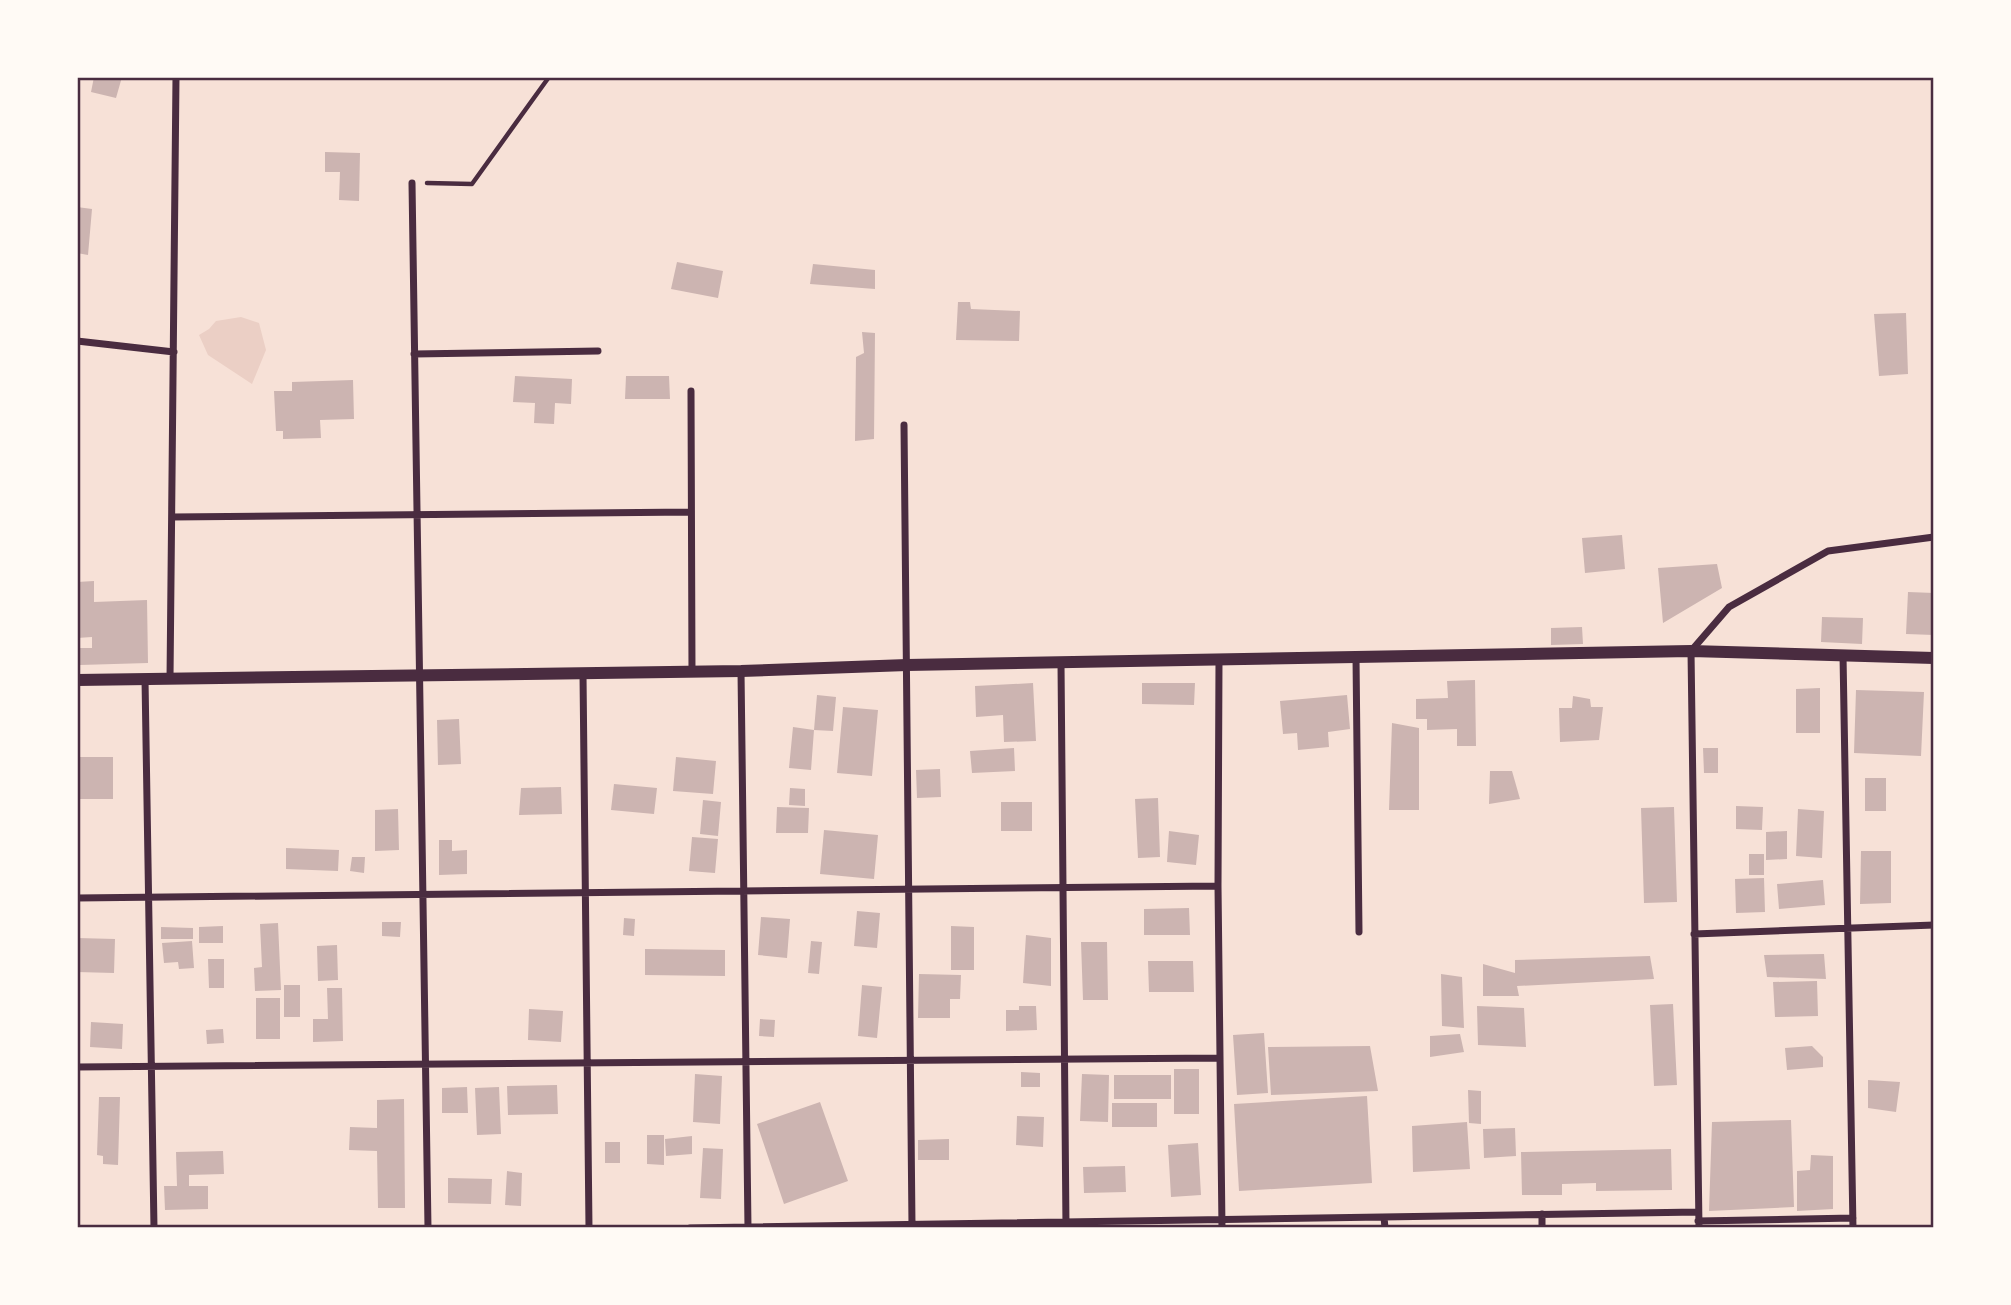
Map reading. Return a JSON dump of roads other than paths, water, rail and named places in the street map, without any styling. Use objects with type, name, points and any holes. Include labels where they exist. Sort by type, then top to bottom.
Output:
[{"type":"street","points":[[170,679],[176,77]]},
{"type":"street","points":[[412,183],[428,1228]]},
{"type":"street","points":[[77,341],[174,352]]},
{"type":"street","points":[[414,354],[598,351]]},
{"type":"street","points":[[691,391],[691,671]]},
{"type":"street","points":[[904,425],[912,1226]]},
{"type":"street","points":[[172,517],[691,512]]},
{"type":"street","points":[[1853,1218],[1698,1225],[1691,651],[1729,607],[1828,551],[1934,537]]},
{"type":"street","points":[[77,680],[583,674],[906,665],[1691,651],[1934,658]]},
{"type":"street","points":[[1843,655],[1853,1228]]},
{"type":"street","points":[[1356,657],[1359,932]]},
{"type":"street","points":[[1219,660],[1218,886],[1222,1228]]},
{"type":"street","points":[[1061,663],[1066,1225]]},
{"type":"street","points":[[741,671],[748,1227]]},
{"type":"street","points":[[583,674],[589,1228]]},
{"type":"street","points":[[145,679],[154,1228]]},
{"type":"street","points":[[77,898],[1218,886]]},
{"type":"street","points":[[1695,934],[1934,925]]},
{"type":"street","points":[[77,1067],[1220,1058]]},
{"type":"street","points":[[690,1228],[1066,1225],[1222,1219],[1698,1212]]},
{"type":"street","points":[[1542,1214],[1542,1228]]},
{"type":"street","points":[[1384,1217],[1384,1228]]}]
